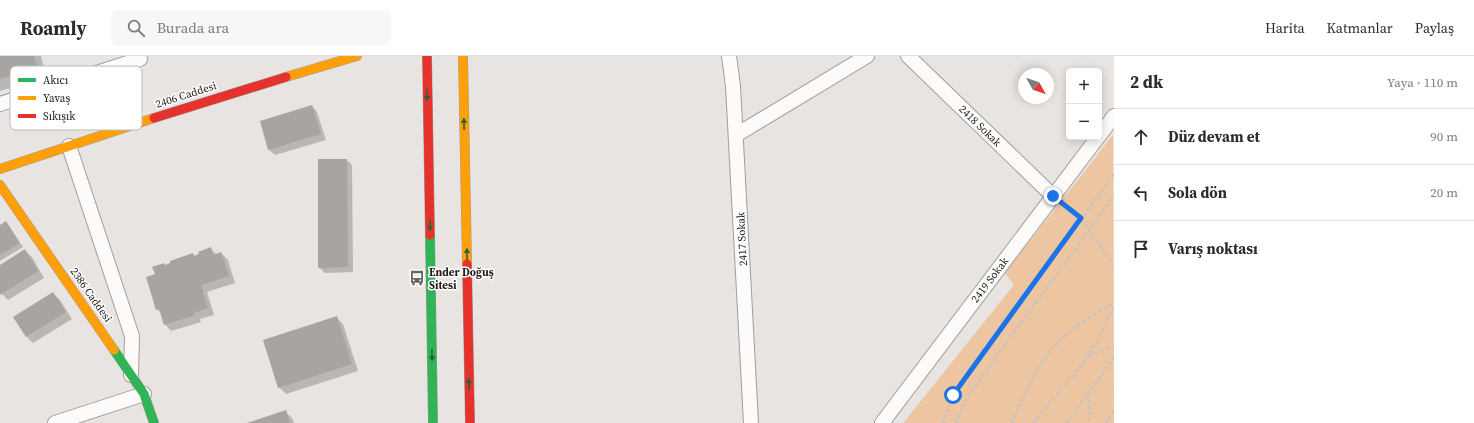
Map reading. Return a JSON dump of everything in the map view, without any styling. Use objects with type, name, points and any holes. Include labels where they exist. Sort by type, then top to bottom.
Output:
[{"type":"main road","name":"2406 Caddesi","points":[[142,122],[196,104],[357,56]]},
{"type":"main road","points":[[427,56],[433,423]]},
{"type":"main road","points":[[463,56],[470,423]]},
{"type":"main road","name":"2406 Caddesi","points":[[0,169],[117,130]]},
{"type":"main road","name":"2386 Caddesi","points":[[0,185],[144,394],[154,423]]},
{"type":"street","name":"2417 Sokak","points":[[729,56],[734,86],[751,423]]},
{"type":"street","points":[[736,135],[867,56]]},
{"type":"street","name":"2418 Sokak","points":[[908,56],[1053,196]]},
{"type":"street","points":[[118,66],[140,59]]},
{"type":"street","points":[[0,104],[10,101]]},
{"type":"street","name":"2419 Sokak","points":[[1102,132],[1114,116]]},
{"type":"street","name":"2419 Sokak","points":[[882,423],[1096,140]]},
{"type":"street","points":[[69,146],[132,336],[131,375]]},
{"type":"street","points":[[55,423],[144,394]]},
{"type":"path","points":[[943,423],[953,395],[1114,174]]},
{"type":"path","points":[[1053,196],[1081,218],[1114,265]]},
{"type":"path","points":[[956,423],[969,394],[1114,196]]},
{"type":"path","points":[[1012,423],[1030,383],[1051,350],[1073,329],[1114,302]]},
{"type":"path","points":[[1034,423],[1042,411],[1089,355],[1114,307]]},
{"type":"path","points":[[1089,355],[1114,346]]},
{"type":"path","points":[[1067,423],[1114,357]]},
{"type":"path","points":[[1088,393],[1090,409],[1089,423]]},
{"type":"path","points":[[1106,423],[1114,410]]},
{"type":"shaded area","points":[[1113,135],[1114,423],[903,423],[1014,285],[1005,273]]},
{"type":"building","points":[[0,56],[34,56],[37,66],[10,66],[10,76],[0,79]]},
{"type":"building","points":[[312,105],[321,134],[268,150],[260,121]]},
{"type":"building","points":[[318,159],[347,159],[348,267],[318,268]]},
{"type":"building","points":[[6,221],[20,243],[0,255],[0,225]]},
{"type":"building","points":[[211,247],[213,255],[221,252],[229,276],[201,285],[208,308],[194,313],[195,315],[164,325],[159,309],[156,310],[146,277],[155,274],[152,267],[164,263],[165,265],[170,263],[170,261],[193,253],[194,256],[199,254],[198,252]]},
{"type":"building","points":[[25,249],[38,271],[0,295],[0,265]]},
{"type":"building","points":[[53,292],[66,312],[26,337],[13,317]]},
{"type":"building","points":[[337,316],[352,364],[278,388],[263,340]]},
{"type":"building","points":[[286,410],[290,423],[247,423]]},
{"type":"traffic: fast","points":[[430,235],[433,423]]},
{"type":"traffic: fast","points":[[114,350],[144,394],[154,423]]},
{"type":"traffic: slow","points":[[286,77],[357,56]]},
{"type":"traffic: slow","points":[[463,56],[467,264]]},
{"type":"traffic: slow","points":[[142,122],[154,118]]},
{"type":"traffic: slow","points":[[0,169],[118,130]]},
{"type":"traffic: slow","points":[[0,185],[114,350]]},
{"type":"traffic: jam","points":[[427,56],[430,235]]},
{"type":"traffic: jam","points":[[154,118],[286,77]]},
{"type":"traffic: jam","points":[[467,264],[470,423]]},
{"type":"place","name":"Ender Doğuş Sitesi","points":[[417,278]]},
{"type":"route","points":[[953,395],[1081,218],[1053,196]]}]
